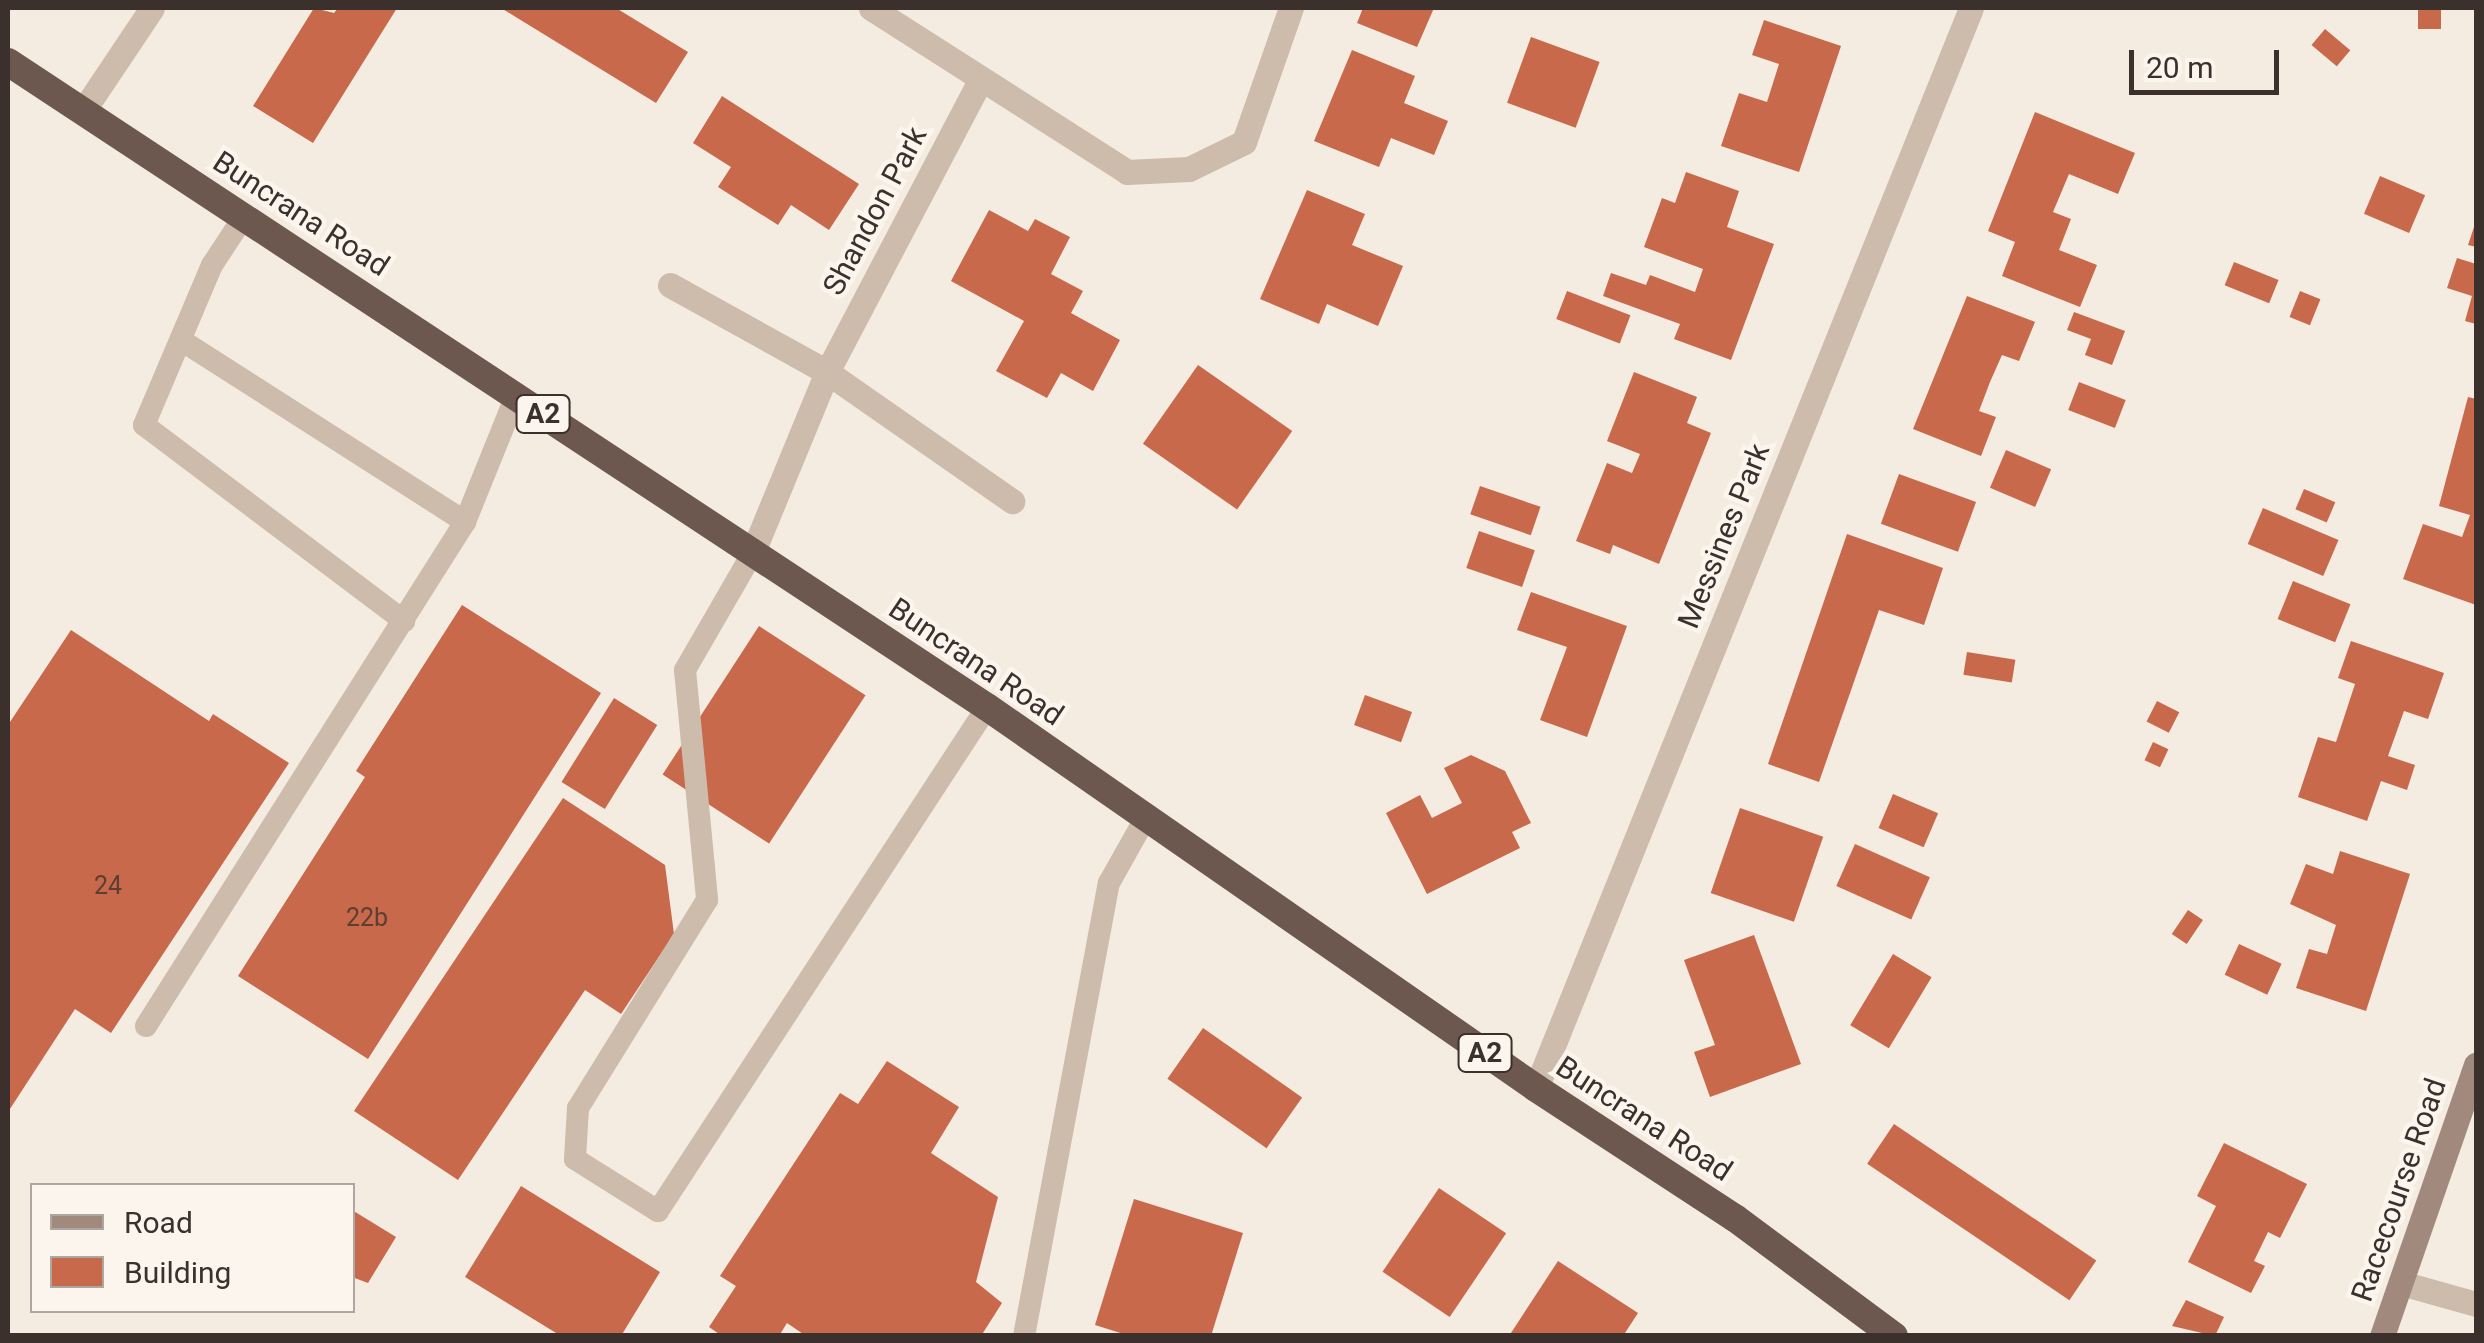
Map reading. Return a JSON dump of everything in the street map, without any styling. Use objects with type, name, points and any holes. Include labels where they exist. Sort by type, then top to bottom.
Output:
[{"type":"highway","name":"Buncrana Road","points":[[8,62],[987,706],[1536,1088],[1735,1218],[1894,1336]]},
{"type":"main road","name":"Racecourse Road","points":[[2382,1336],[2476,1065]]},
{"type":"street","points":[[83,111],[152,8]]},
{"type":"street","points":[[870,8],[1128,172],[1190,169],[1244,142],[1292,8]]},
{"type":"street","name":"Messines Park","points":[[1536,1088],[1971,8]]},
{"type":"street","name":"Shandon Park","points":[[752,554],[828,372],[980,80]]},
{"type":"street","points":[[670,286],[828,372],[1012,501]]},
{"type":"street","points":[[2402,1283],[2476,1304]]},
{"type":"lane","points":[[245,215],[212,264],[184,342],[144,425],[404,621]]},
{"type":"lane","points":[[184,342],[464,522]]},
{"type":"lane","points":[[146,1026],[464,522],[516,396]]},
{"type":"lane","points":[[752,554],[686,670],[706,900],[578,1108],[575,1159],[658,1211],[987,706]]},
{"type":"lane","points":[[1024,1336],[1109,883],[1146,817]]},
{"type":"building","points":[[314,8],[334,13],[338,8],[397,8],[313,143],[253,106]]},
{"type":"building","points":[[501,8],[616,8],[688,52],[656,103]]},
{"type":"building","points":[[1363,8],[1434,8],[1417,47],[1357,23]]},
{"type":"building","points":[[2418,8],[2441,8],[2441,29],[2418,29]]},
{"type":"building","points":[[1764,20],[1841,46],[1799,172],[1721,146],[1739,93],[1767,102],[1779,64],[1752,55]]},
{"type":"building","points":[[2325,29],[2350,50],[2337,66],[2312,45]]},
{"type":"building","points":[[1531,37],[1600,62],[1576,128],[1507,103]]},
{"type":"building","points":[[1352,50],[1415,76],[1404,103],[1448,121],[1434,155],[1391,138],[1379,167],[1314,141]]},
{"type":"building","points":[[722,96],[859,184],[829,230],[791,205],[778,225],[718,187],[731,167],[693,143]]},
{"type":"building","points":[[2035,112],[2135,153],[2118,194],[2069,174],[2053,212],[2071,219],[2059,250],[2097,265],[2080,307],[2002,276],[2015,242],[1988,231]]},
{"type":"building","points":[[1686,172],[1739,191],[1727,227],[1774,244],[1731,360],[1674,339],[1680,324],[1603,296],[1611,273],[1646,285],[1650,275],[1695,292],[1703,269],[1644,247],[1662,198],[1675,203]]},
{"type":"building","points":[[2380,176],[2425,195],[2409,233],[2364,214]]},
{"type":"building","points":[[1307,190],[1365,214],[1352,245],[1403,266],[1378,326],[1327,304],[1319,324],[1260,299]]},
{"type":"building","points":[[989,210],[1028,231],[1035,219],[1070,237],[1051,274],[1083,291],[1071,313],[1120,340],[1093,391],[1061,373],[1047,398],[996,371],[1024,321],[951,281]]},
{"type":"building","points":[[2476,221],[2476,247],[2468,245]]},
{"type":"building","points":[[2457,258],[2476,264],[2476,324],[2465,321],[2472,296],[2447,288]]},
{"type":"building","points":[[2234,262],[2279,280],[2269,303],[2225,285]]},
{"type":"building","points":[[1567,291],[1630,315],[1620,343],[1556,319]]},
{"type":"building","points":[[2300,291],[2320,299],[2310,325],[2290,317]]},
{"type":"building","points":[[1967,296],[2035,322],[2019,361],[2002,355],[1990,382],[1979,411],[1996,417],[1981,456],[1913,429]]},
{"type":"building","points":[[2074,312],[2125,331],[2112,365],[2085,355],[2091,339],[2067,330]]},
{"type":"building","points":[[1198,365],[1292,431],[1237,510],[1143,444]]},
{"type":"building","points":[[1634,372],[1697,397],[1687,423],[1711,433],[1659,564],[1613,545],[1610,554],[1576,541],[1607,463],[1632,473],[1640,454],[1607,441]]},
{"type":"building","points":[[2079,382],[2126,400],[2115,428],[2068,410]]},
{"type":"building","points":[[2468,397],[2476,399],[2476,605],[2403,579],[2423,524],[2462,537],[2470,515],[2439,506]]},
{"type":"building","points":[[2006,450],[2051,469],[2035,507],[1990,488]]},
{"type":"building","points":[[1899,474],[1976,502],[1958,552],[1881,524]]},
{"type":"building","points":[[1480,486],[1541,507],[1531,535],[1470,514]]},
{"type":"building","points":[[2304,489],[2335,502],[2327,523],[2295,509]]},
{"type":"building","points":[[2263,508],[2338,540],[2323,576],[2248,544]]},
{"type":"building","points":[[1479,531],[1535,550],[1522,587],[1466,568]]},
{"type":"building","points":[[1847,534],[1943,568],[1924,625],[1879,610],[1819,782],[1768,764]]},
{"type":"building","points":[[2293,581],[2350,604],[2335,642],[2278,619]]},
{"type":"building","points":[[1531,592],[1627,626],[1587,737],[1540,720],[1567,647],[1517,630]]},
{"type":"building","points":[[462,605],[601,693],[368,1059],[238,976],[365,777],[356,771]]},
{"type":"building","points":[[759,626],[866,695],[769,844],[663,774]]},
{"type":"building","points":[[71,630],[209,721],[213,714],[289,763],[111,1033],[75,1009],[8,1112],[8,725]]},
{"type":"building","points":[[2351,641],[2444,673],[2428,719],[2404,711],[2388,756],[2415,765],[2407,790],[2381,781],[2367,821],[2298,797],[2318,737],[2336,742],[2355,684],[2338,678]]},
{"type":"building","points":[[1967,652],[2015,660],[2012,682],[1963,675]]},
{"type":"building","points":[[1365,695],[1412,712],[1401,742],[1354,725]]},
{"type":"building","points":[[614,698],[657,725],[605,809],[562,782]]},
{"type":"building","points":[[2157,701],[2179,712],[2169,733],[2147,721]]},
{"type":"building","points":[[2153,742],[2168,749],[2160,767],[2145,760]]},
{"type":"building","points":[[1471,755],[1505,771],[1531,823],[1512,832],[1520,848],[1427,894],[1386,813],[1420,795],[1432,818],[1462,803],[1444,768]]},
{"type":"building","points":[[1893,794],[1938,813],[1924,847],[1879,828]]},
{"type":"building","points":[[563,798],[665,865],[674,934],[621,1014],[585,990],[458,1180],[354,1111]]},
{"type":"building","points":[[1740,808],[1823,837],[1794,922],[1711,893]]},
{"type":"building","points":[[1855,844],[1930,877],[1911,919],[1836,886]]},
{"type":"building","points":[[2340,851],[2410,874],[2366,1011],[2296,988],[2309,949],[2327,954],[2336,925],[2290,904],[2306,864],[2333,874]]},
{"type":"building","points":[[2188,910],[2203,920],[2187,944],[2172,934]]},
{"type":"building","points":[[1754,935],[1801,1064],[1710,1097],[1694,1052],[1715,1045],[1684,960]]},
{"type":"building","points":[[2239,944],[2282,964],[2267,995],[2225,975]]},
{"type":"building","points":[[1893,954],[1932,977],[1889,1048],[1850,1025]]},
{"type":"building","points":[[1203,1028],[1302,1097],[1267,1148],[1167,1079]]},
{"type":"building","points":[[887,1061],[959,1107],[931,1153],[998,1197],[976,1282],[1002,1303],[981,1336],[806,1336],[787,1323],[779,1336],[722,1336],[709,1327],[736,1286],[720,1276],[840,1093],[858,1104]]},
{"type":"building","points":[[1894,1124],[2096,1260],[2069,1300],[1867,1164]]},
{"type":"building","points":[[2224,1143],[2307,1184],[2280,1238],[2268,1232],[2254,1261],[2265,1266],[2251,1293],[2188,1262],[2216,1206],[2197,1196]]},
{"type":"building","points":[[521,1186],[660,1272],[621,1336],[561,1336],[465,1277]]},
{"type":"building","points":[[1439,1188],[1506,1233],[1450,1317],[1383,1272]]},
{"type":"building","points":[[1134,1199],[1243,1233],[1211,1336],[1130,1336],[1095,1325]]},
{"type":"building","points":[[355,1212],[396,1237],[368,1283],[355,1278]]},
{"type":"building","points":[[1558,1261],[1638,1313],[1623,1336],[1511,1333]]},
{"type":"building","points":[[2186,1300],[2224,1317],[2215,1336],[2172,1326]]}]
